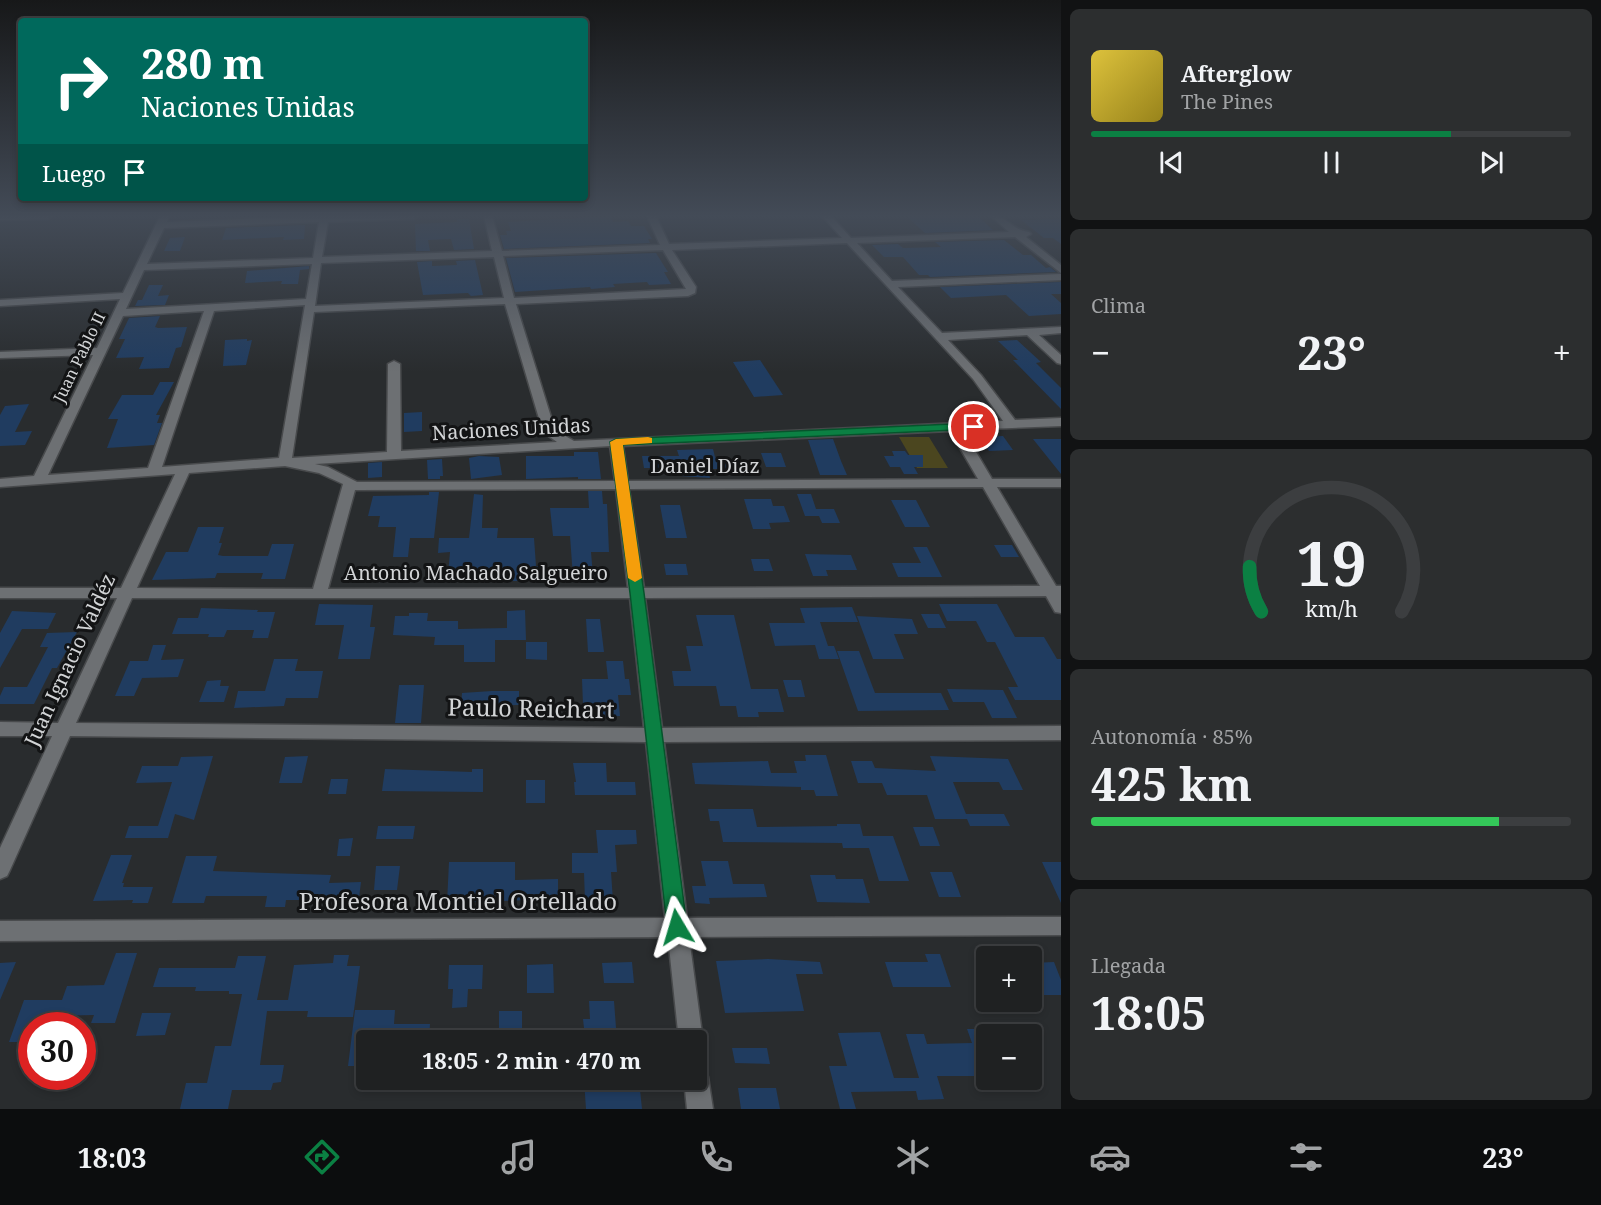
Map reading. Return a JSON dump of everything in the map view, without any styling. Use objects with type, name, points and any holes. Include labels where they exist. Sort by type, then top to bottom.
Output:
[{"type":"street","name":"Juan Pablo II","points":[[39,481],[141,268]]},
{"type":"street","points":[[317,268],[285,462],[323,470],[350,484]]},
{"type":"street","points":[[501,268],[549,432],[572,445]]},
{"type":"street","points":[[119,313],[210,308],[510,302],[684,294],[691,291],[691,287],[679,268]]},
{"type":"street","points":[[873,268],[977,377],[1012,425]]},
{"type":"street","points":[[888,284],[1061,277]]},
{"type":"street","points":[[0,303],[127,296]]},
{"type":"street","points":[[153,473],[210,308]]},
{"type":"street","points":[[938,337],[1061,330]]},
{"type":"street","points":[[1030,332],[1061,362]]},
{"type":"street","points":[[0,355],[100,351]]},
{"type":"street","points":[[394,364],[394,455]]},
{"type":"street","name":"Naciones Unidas","points":[[0,483],[285,462],[616,442],[1061,422]]},
{"type":"street","points":[[955,428],[1056,592],[1061,608]]},
{"type":"street","points":[[616,442],[637,593],[691,1030]]},
{"type":"street","points":[[317,460],[348,471],[352,475],[320,594]]},
{"type":"street","name":"Juan Ignacio Valdéz","points":[[0,870],[183,471]]},
{"type":"street","name":"Daniel Díaz","points":[[350,484],[622,486],[1061,483]]},
{"type":"street","name":"Antonio Machado Salgueiro","points":[[0,592],[320,594],[1056,592]]},
{"type":"street","name":"Paulo Reichart","points":[[0,729],[654,735],[1061,733]]},
{"type":"street","name":"Profesora Montiel Ortellado","points":[[0,931],[1061,926]]},
{"type":"street","points":[[698,1090],[700,1109]]},
{"type":"shaded area","points":[[899,437],[929,437],[948,468],[917,468]]},
{"type":"building","points":[[309,268],[300,270],[298,284],[281,284],[282,281],[245,283],[247,271]]},
{"type":"building","points":[[418,268],[477,268],[483,295],[471,296],[468,293],[423,295]]},
{"type":"building","points":[[509,268],[665,268],[668,272],[664,272],[671,284],[649,285],[647,282],[613,284],[615,287],[591,289],[590,287],[515,292]]},
{"type":"building","points":[[913,268],[1051,268],[1056,272],[930,277],[919,275]]},
{"type":"building","points":[[1061,282],[1061,294],[1051,294],[1061,303],[1061,314],[1029,316],[1006,295],[951,298],[940,287]]},
{"type":"building","points":[[149,285],[163,285],[158,296],[169,295],[165,305],[135,306],[138,300],[142,300]]},
{"type":"building","points":[[160,316],[155,327],[187,327],[181,347],[176,348],[169,368],[139,369],[144,357],[116,358],[125,339],[119,339],[129,318]]},
{"type":"building","points":[[247,339],[247,341],[252,340],[246,365],[223,366],[225,340]]},
{"type":"building","points":[[1017,340],[1041,362],[1036,363],[1061,388],[1061,409],[1013,360],[1018,360],[998,341]]},
{"type":"building","points":[[760,360],[783,395],[754,397],[733,362]]},
{"type":"building","points":[[160,382],[174,382],[156,415],[160,415],[157,423],[162,423],[154,445],[107,448],[118,419],[108,419],[122,395],[153,395]]},
{"type":"building","points":[[29,404],[15,432],[32,431],[25,445],[0,446],[0,415],[5,406]]},
{"type":"building","points":[[422,412],[422,431],[404,432],[404,413]]},
{"type":"building","points":[[1003,436],[1013,450],[989,451],[979,437]]},
{"type":"building","points":[[833,439],[847,475],[820,475],[808,440]]},
{"type":"building","points":[[1033,439],[1061,439],[1061,474]]},
{"type":"building","points":[[713,449],[715,457],[727,457],[731,469],[708,469],[710,478],[681,476],[680,472],[664,472],[663,468],[644,468],[642,456],[679,456],[677,450]]},
{"type":"building","points":[[892,451],[905,451],[908,455],[923,455],[923,467],[914,467],[918,474],[904,474],[900,467],[890,467],[884,456],[894,456]]},
{"type":"building","points":[[574,452],[598,452],[601,479],[578,479],[578,477],[526,479],[526,456],[574,456]]},
{"type":"building","points":[[761,453],[781,453],[786,467],[766,467]]},
{"type":"building","points":[[499,457],[502,475],[471,479],[469,458]]},
{"type":"building","points":[[442,459],[443,476],[440,476],[440,479],[428,479],[427,460]]},
{"type":"building","points":[[382,462],[382,477],[368,478],[368,463]]},
{"type":"building","points":[[588,491],[602,491],[603,504],[607,504],[609,552],[591,552],[593,576],[573,577],[570,536],[553,536],[550,508],[589,508]]},
{"type":"building","points":[[429,492],[439,492],[434,538],[410,538],[408,557],[393,557],[396,527],[378,527],[380,516],[368,516],[373,496],[429,495]]},
{"type":"building","points":[[474,494],[483,495],[482,528],[498,528],[497,538],[534,538],[536,566],[542,566],[542,581],[495,581],[495,578],[466,578],[466,575],[448,575],[450,552],[438,553],[439,538],[469,538]]},
{"type":"building","points":[[797,494],[811,494],[816,509],[834,509],[840,523],[822,523],[819,516],[805,516]]},
{"type":"building","points":[[744,499],[771,499],[773,506],[784,506],[790,522],[769,523],[771,529],[753,529]]},
{"type":"building","points":[[891,500],[916,500],[930,527],[905,527]]},
{"type":"building","points":[[660,505],[680,505],[687,538],[666,538]]},
{"type":"building","points":[[198,527],[224,527],[218,555],[223,556],[268,556],[272,544],[294,544],[285,579],[261,579],[263,573],[217,573],[215,578],[152,580],[166,552],[188,552]]},
{"type":"building","points":[[994,545],[1012,545],[1019,557],[1001,557]]},
{"type":"building","points":[[913,547],[927,547],[942,577],[898,577],[892,563],[921,563]]},
{"type":"building","points":[[805,554],[851,555],[857,570],[826,570],[828,576],[813,576]]},
{"type":"building","points":[[751,559],[769,559],[773,571],[754,571]]},
{"type":"building","points":[[664,564],[686,564],[688,575],[666,575]]},
{"type":"building","points":[[319,604],[373,605],[370,627],[375,627],[370,659],[338,659],[344,625],[315,625]]},
{"type":"building","points":[[939,604],[997,604],[1015,637],[1044,637],[1057,659],[1061,659],[1061,700],[1015,700],[1008,687],[1018,687],[995,642],[987,642],[976,621],[947,621]]},
{"type":"building","points":[[852,607],[858,622],[820,622],[828,646],[834,646],[839,659],[819,659],[815,645],[775,646],[769,623],[805,623],[800,608]]},
{"type":"building","points":[[201,608],[275,612],[268,638],[252,638],[254,630],[227,630],[224,637],[208,637],[209,634],[172,634],[178,618],[198,618]]},
{"type":"building","points":[[525,610],[526,640],[495,640],[495,662],[464,662],[464,645],[434,645],[435,637],[393,635],[395,616],[409,616],[409,613],[428,613],[427,621],[458,621],[458,629],[507,628],[507,611]]},
{"type":"building","points":[[12,611],[56,613],[48,629],[22,629],[0,668],[0,633]]},
{"type":"building","points":[[921,614],[939,614],[946,628],[928,628]]},
{"type":"building","points":[[696,615],[734,615],[751,689],[778,689],[784,712],[758,712],[759,717],[738,717],[736,706],[720,706],[716,686],[674,686],[672,671],[691,671],[686,646],[703,646]]},
{"type":"building","points":[[857,616],[912,619],[918,634],[894,634],[904,659],[873,659]]},
{"type":"building","points":[[586,619],[600,619],[604,652],[588,652]]},
{"type":"building","points":[[77,632],[57,668],[52,668],[34,704],[0,704],[0,696],[4,687],[27,687],[48,647],[40,647],[47,633]]},
{"type":"building","points":[[526,642],[547,642],[547,660],[526,659]]},
{"type":"building","points":[[153,645],[166,645],[161,660],[184,659],[178,677],[142,678],[134,696],[115,696],[130,661],[148,661]]},
{"type":"building","points":[[837,651],[859,651],[875,693],[941,693],[949,710],[858,711]]},
{"type":"building","points":[[274,659],[298,659],[295,671],[323,671],[318,698],[286,698],[284,706],[234,708],[238,691],[265,691]]},
{"type":"building","points":[[606,661],[623,661],[625,679],[629,679],[631,695],[618,695],[620,716],[601,717],[600,705],[583,705],[582,679],[608,679]]},
{"type":"building","points":[[221,680],[220,686],[229,686],[224,702],[199,702],[207,681]]},
{"type":"building","points":[[783,680],[801,680],[805,697],[788,697]]},
{"type":"building","points":[[399,685],[424,685],[421,723],[395,723]]},
{"type":"building","points":[[947,689],[1003,690],[1017,718],[992,718],[984,702],[953,702]]},
{"type":"building","points":[[519,691],[519,705],[461,706],[462,693]]},
{"type":"building","points":[[805,755],[826,755],[838,796],[816,796],[814,790],[801,790],[801,787],[695,784],[692,763],[768,761],[771,773],[797,773],[794,761],[806,761]]},
{"type":"building","points":[[213,756],[194,820],[175,814],[168,838],[125,838],[129,826],[158,826],[172,782],[136,783],[142,766],[178,766],[181,757]]},
{"type":"building","points":[[308,756],[302,783],[279,783],[285,757]]},
{"type":"building","points":[[930,756],[1008,759],[1023,790],[1003,790],[999,782],[953,782],[966,814],[1004,814],[1010,826],[970,826],[967,819],[935,819],[927,795],[887,795],[882,783],[858,783],[851,761],[872,761],[875,768],[936,771]]},
{"type":"building","points":[[573,763],[606,763],[607,782],[635,782],[636,795],[575,795],[574,782],[576,782]]},
{"type":"building","points":[[385,769],[472,772],[472,769],[483,769],[483,792],[382,791]]},
{"type":"building","points":[[331,779],[348,779],[346,794],[328,794]]},
{"type":"building","points":[[526,780],[545,780],[545,803],[526,803]]},
{"type":"building","points":[[708,809],[753,809],[757,827],[860,824],[863,836],[893,836],[909,881],[879,881],[869,848],[843,848],[842,843],[723,842],[719,821],[710,821]]},
{"type":"building","points":[[378,826],[415,826],[413,839],[376,839]]},
{"type":"building","points":[[913,827],[933,827],[940,846],[920,846]]},
{"type":"building","points":[[596,830],[636,830],[637,844],[615,845],[617,872],[611,872],[613,901],[585,901],[584,873],[572,873],[572,853],[598,853]]},
{"type":"building","points":[[353,838],[350,856],[337,856],[339,839]]},
{"type":"building","points":[[111,855],[132,855],[122,883],[124,883],[123,887],[153,887],[148,903],[132,903],[133,900],[93,901]]},
{"type":"building","points":[[186,856],[217,856],[213,871],[331,875],[329,883],[361,882],[358,906],[332,906],[332,900],[286,900],[285,907],[265,907],[267,896],[206,896],[204,903],[172,903]]},
{"type":"building","points":[[701,861],[728,861],[733,884],[764,884],[767,897],[709,898],[710,904],[695,903],[692,886],[706,886]]},
{"type":"building","points":[[449,862],[515,862],[515,880],[558,879],[558,899],[447,903]]},
{"type":"building","points":[[1042,862],[1061,862],[1061,903]]},
{"type":"building","points":[[376,866],[400,866],[397,890],[374,890]]},
{"type":"building","points":[[930,872],[952,872],[961,897],[939,897]]},
{"type":"building","points":[[810,875],[835,875],[836,879],[863,879],[870,903],[817,902]]},
{"type":"building","points":[[116,953],[137,953],[115,1023],[96,1023],[96,1012],[20,1012],[24,1000],[62,1000],[67,986],[104,985]]},
{"type":"building","points":[[925,954],[940,954],[951,987],[893,987],[885,962],[928,962]]},
{"type":"building","points":[[334,955],[349,955],[347,966],[360,966],[353,1017],[307,1017],[308,1011],[267,1011],[260,1065],[284,1065],[281,1082],[273,1083],[271,1090],[232,1090],[228,1109],[180,1109],[186,1083],[207,1083],[215,1046],[231,1046],[242,994],[229,994],[229,991],[195,991],[196,987],[153,987],[159,968],[235,968],[238,956],[266,956],[257,1000],[288,1000],[294,965],[333,963]]},
{"type":"building","points":[[768,959],[820,962],[823,974],[796,974],[804,1011],[725,1013],[716,961]]},
{"type":"building","points":[[16,962],[0,1000],[0,963]]},
{"type":"building","points":[[632,962],[634,983],[604,983],[602,963]]},
{"type":"building","points":[[1054,962],[1061,980],[1061,995],[1042,995],[1042,963]]},
{"type":"building","points":[[553,964],[554,993],[527,993],[527,965]]},
{"type":"building","points":[[449,965],[483,965],[482,989],[468,989],[467,1007],[452,1008],[453,989],[448,989]]},
{"type":"building","points":[[589,1001],[614,1001],[616,1030],[567,1030],[567,1028],[584,1028],[583,1019],[590,1019]]},
{"type":"building","points":[[355,1010],[395,1010],[394,1024],[430,1024],[430,1030],[356,1030],[356,1066],[348,1066]]},
{"type":"building","points":[[499,1011],[522,1011],[522,1030],[499,1030]]},
{"type":"building","points":[[142,1013],[171,1013],[165,1035],[136,1036]]},
{"type":"building","points":[[18,1017],[18,1042],[9,1042]]},
{"type":"building","points":[[526,1028],[542,1028],[542,1030],[526,1030]]},
{"type":"building","points":[[967,1029],[976,1029],[976,1076],[937,1076],[944,1099],[918,1100],[916,1091],[851,1092],[856,1109],[840,1109],[829,1066],[847,1066],[838,1033],[880,1032],[894,1078],[919,1078],[906,1034],[924,1034],[927,1044],[972,1043]]},
{"type":"building","points":[[732,1048],[767,1048],[770,1064],[735,1063]]},
{"type":"building","points":[[738,1088],[776,1088],[780,1109],[741,1109]]},
{"type":"building","points":[[585,1090],[640,1090],[642,1109],[586,1109]]},
{"type":"slow traffic","points":[[635,578],[616,442],[648,441]]},
{"type":"route","points":[[677,927],[637,593],[616,442],[974,427]]}]
